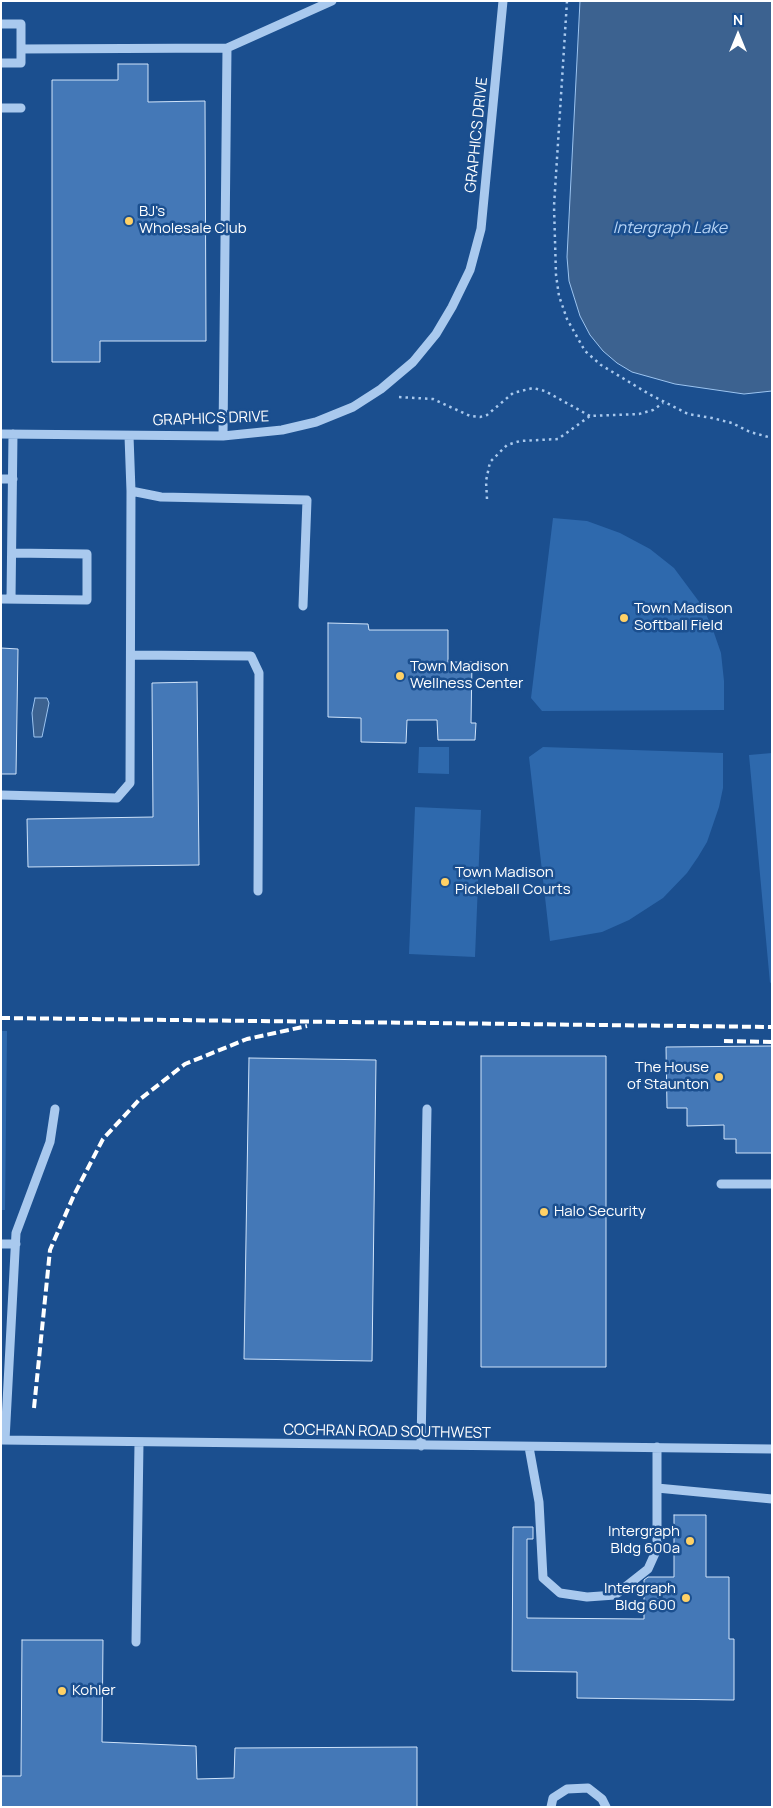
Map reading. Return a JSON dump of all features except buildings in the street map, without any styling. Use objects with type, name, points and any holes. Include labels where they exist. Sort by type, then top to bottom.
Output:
[{"type":"street","points":[[21,49],[227,48],[332,1]]},
{"type":"street","name":"GRAPHICS DRIVE","points":[[1,434],[223,436],[282,430],[316,422],[353,407],[381,389],[413,362],[436,334],[470,270],[481,229],[503,1]]},
{"type":"street","points":[[1,24],[21,24],[21,63],[1,63]]},
{"type":"street","points":[[223,436],[227,48]]},
{"type":"street","points":[[1,108],[21,108]]},
{"type":"street","points":[[11,599],[13,434]]},
{"type":"street","points":[[1,795],[117,798],[130,783],[131,491],[129,436]]},
{"type":"street","points":[[1,479],[13,479]]},
{"type":"street","points":[[131,491],[161,497],[307,500],[303,606]]},
{"type":"street","points":[[1,599],[87,600],[87,554],[12,553]]},
{"type":"street","points":[[131,655],[251,656],[259,673],[258,891]]},
{"type":"street","points":[[3,1440],[4,1393],[16,1232],[30,1190],[50,1142],[55,1108]]},
{"type":"street","points":[[421,1446],[427,1108]]},
{"type":"street","points":[[721,1184],[772,1184]]},
{"type":"street","points":[[1,1244],[16,1244]]},
{"type":"street","name":"COCHRAN ROAD SOUTHWEST","points":[[3,1440],[772,1449]]},
{"type":"street","points":[[136,1642],[139,1443]]},
{"type":"street","points":[[529,1447],[539,1502],[543,1578],[560,1593],[587,1597],[615,1595],[648,1569],[657,1549],[657,1447]]},
{"type":"street","points":[[657,1488],[772,1499]]},
{"type":"street","points":[[551,1807],[554,1798],[567,1789],[588,1788],[602,1799],[606,1807]]},
{"type":"path","points":[[567,1],[554,206],[554,250],[559,296],[570,326],[585,351],[601,365],[664,402],[688,414],[732,423],[750,432],[772,438]]},
{"type":"path","points":[[399,397],[433,399],[470,416],[480,417],[487,415],[513,393],[533,388],[545,391],[590,416],[639,414],[653,410],[664,402]]},
{"type":"path","points":[[487,499],[486,481],[490,462],[497,453],[507,445],[520,441],[558,439],[590,416]]},
{"type":"shaded area","name":"Town Madison Softball Field","points":[[553,518],[587,521],[620,533],[650,549],[674,568],[703,607],[713,630],[721,653],[724,681],[724,710],[542,711],[531,698]]},
{"type":"shaded area","points":[[419,747],[449,747],[449,774],[418,773]]},
{"type":"shaded area","points":[[543,747],[723,753],[723,788],[719,807],[707,842],[698,857],[687,873],[663,898],[629,920],[602,932],[550,941],[529,757]]},
{"type":"shaded area","points":[[772,753],[772,982],[770,983],[749,755]]},
{"type":"shaded area","name":"Town Madison Pickleball Courts","points":[[415,807],[481,810],[475,957],[409,954]]},
{"type":"shaded area","points":[[1,1031],[7,1031],[5,1210],[1,1210]]},
{"type":"water","name":"Intergraph Lake","points":[[580,1],[772,1],[772,391],[744,394],[675,384],[632,372],[617,363],[603,351],[590,335],[580,316],[569,281],[567,257]]},
{"type":"water","points":[[35,698],[47,698],[49,703],[42,737],[34,737],[32,713]]},
{"type":"railway","points":[[1,1018],[772,1027]]},
{"type":"railway","points":[[34,1408],[50,1250],[74,1195],[103,1139],[139,1100],[185,1064],[247,1039],[307,1026]]},
{"type":"railway","points":[[724,1041],[772,1042]]},
{"type":"place","name":"BJ's Wholesale Club","points":[[129,221]]},
{"type":"place","name":"Town Madison Softball Field","points":[[624,618]]},
{"type":"place","name":"Town Madison Wellness Center","points":[[400,676]]},
{"type":"place","name":"Town Madison Pickleball Courts","points":[[445,882]]},
{"type":"place","name":"The House of Staunton","points":[[719,1077]]},
{"type":"place","name":"Halo Security","points":[[544,1212]]},
{"type":"place","name":"Intergraph Bldg 600a","points":[[690,1541]]},
{"type":"place","name":"Intergraph Bldg 600","points":[[686,1598]]},
{"type":"place","name":"Kohler","points":[[62,1691]]}]
